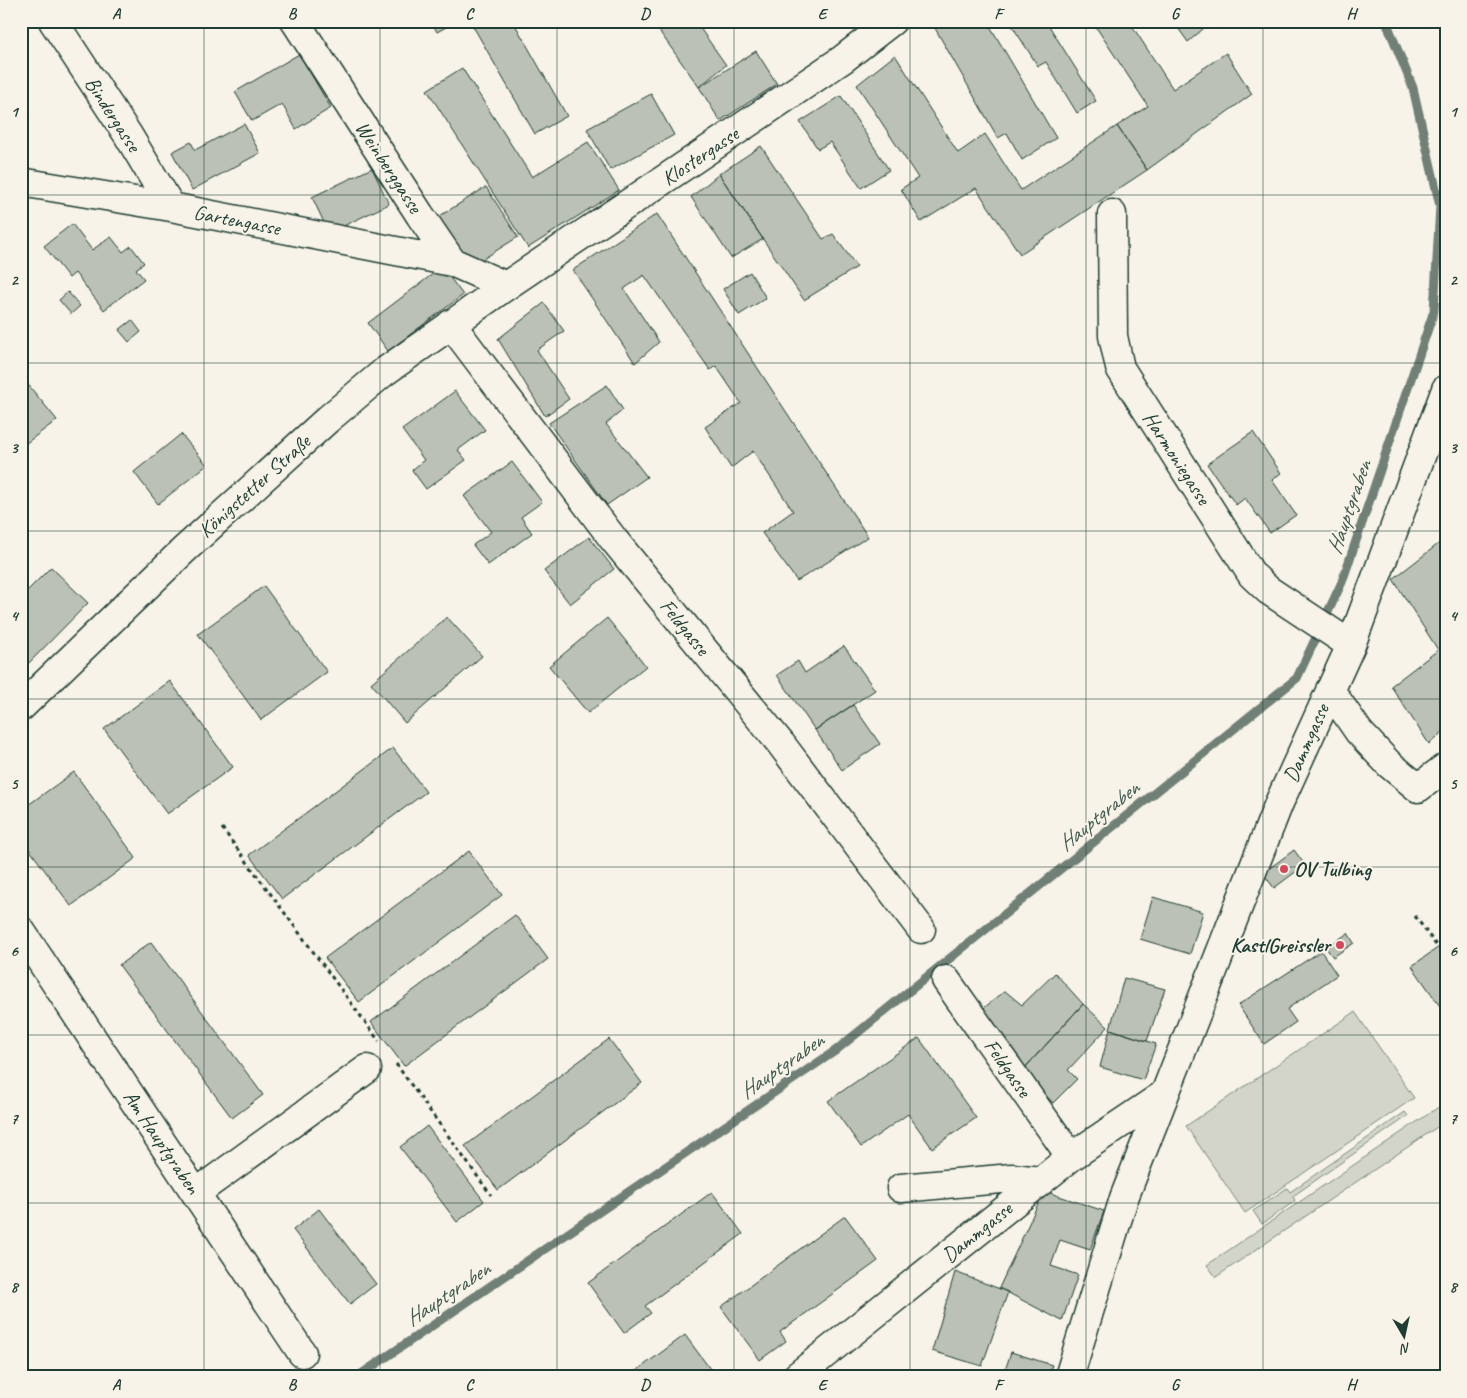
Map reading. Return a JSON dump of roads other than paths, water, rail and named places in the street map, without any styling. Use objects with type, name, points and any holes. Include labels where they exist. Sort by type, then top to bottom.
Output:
[{"type":"street","name":"Bindergasse","points":[[53,21],[128,135],[171,207]]},
{"type":"street","name":"Weinberggasse","points":[[295,21],[420,216],[452,262]]},
{"type":"street","name":"Klostergasse","points":[[506,286],[835,65],[892,21]]},
{"type":"street","name":"Gartengasse","points":[[21,182],[171,207],[452,262]]},
{"type":"street","name":"Harmoniegasse","points":[[1112,214],[1113,336],[1120,368],[1252,575],[1268,590],[1341,639]]},
{"type":"street","points":[[452,262],[506,286]]},
{"type":"street","name":"Königstetter Straße","points":[[21,708],[184,550],[327,420],[384,372],[506,286]]},
{"type":"street","name":"Feldgasse","points":[[451,324],[614,540],[780,744],[921,929]]},
{"type":"street","name":"Dammgasse","points":[[1070,1377],[1124,1198],[1163,1095],[1279,803],[1330,690],[1341,639],[1446,389]]},
{"type":"street","points":[[1330,690],[1359,732],[1389,764],[1418,788],[1446,767]]},
{"type":"street","name":"Am Hauptgraben","points":[[21,931],[302,1353]]},
{"type":"street","name":"Feldgasse","points":[[946,980],[1070,1157]]},
{"type":"street","points":[[196,1193],[367,1069]]},
{"type":"street","name":"Dammgasse","points":[[796,1377],[1070,1157],[1163,1095]]},
{"type":"street","points":[[900,1188],[1012,1178],[1040,1181]]},
{"type":"waterway","name":"Hauptgraben","points":[[357,1377],[835,1051],[1297,678],[1342,582],[1434,311],[1440,206],[1413,88],[1386,21]]},
{"type":"place","name":"OV Tulbing","points":[[1284,869]]},
{"type":"place","name":"KastlGreissler","points":[[1340,945]]}]
